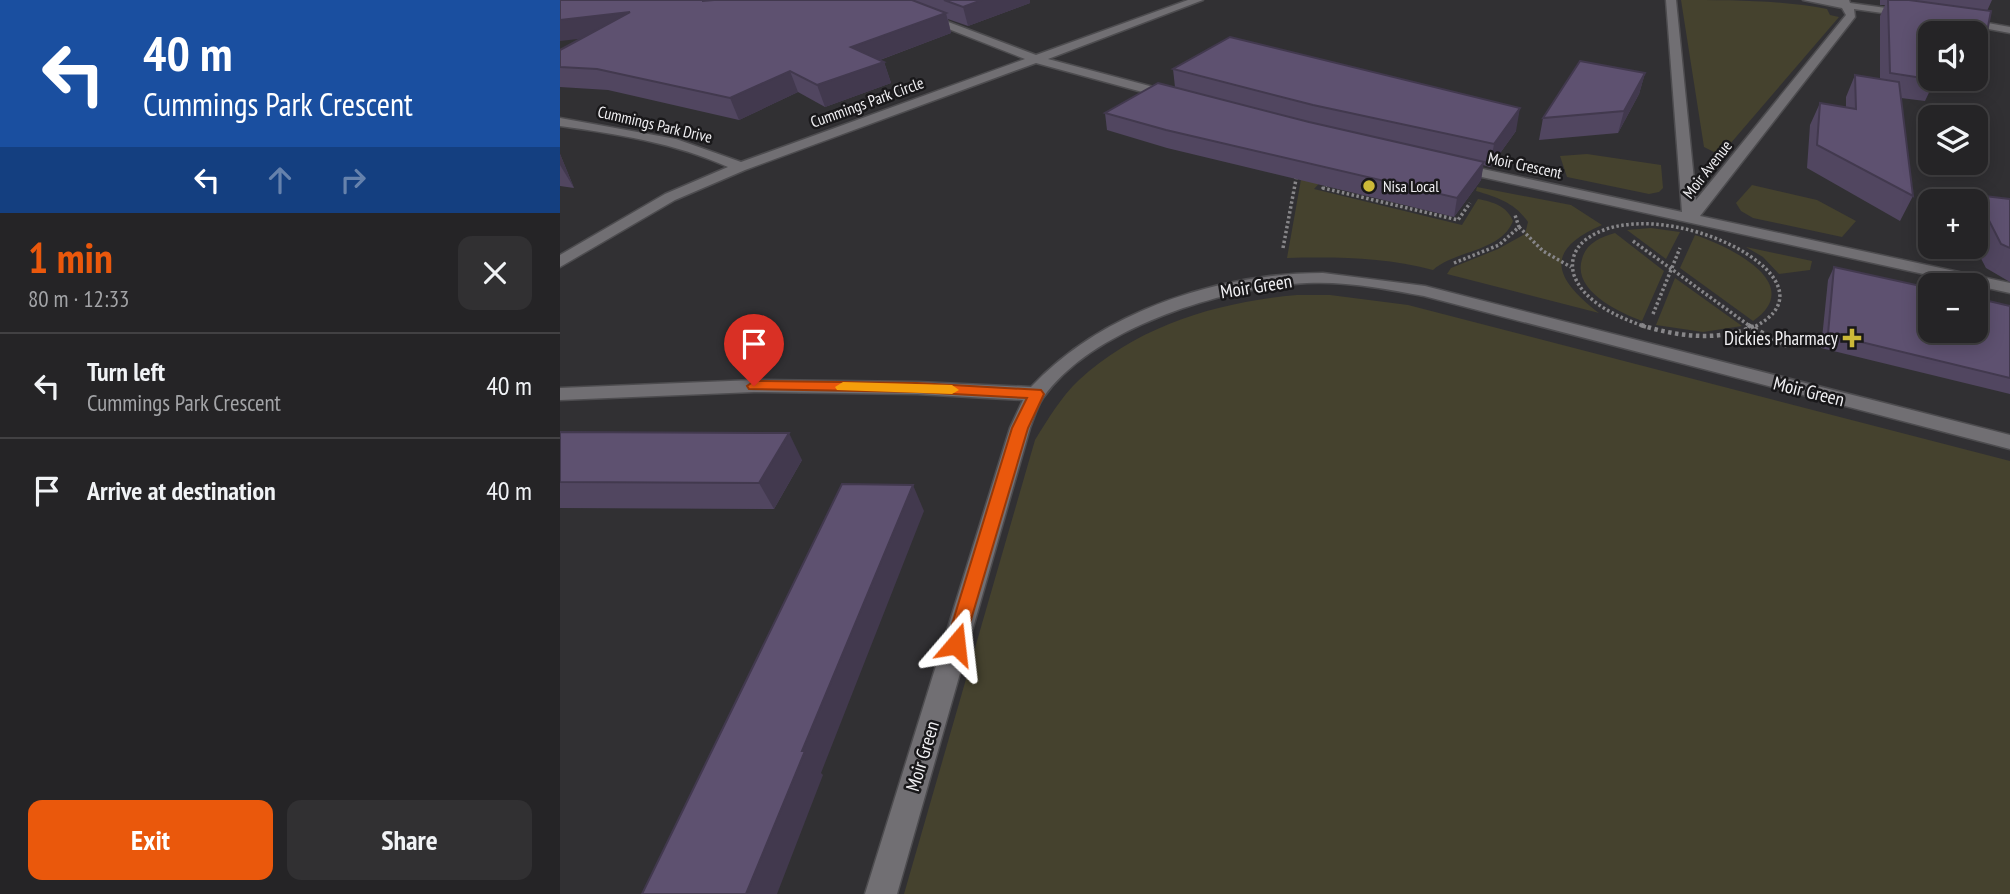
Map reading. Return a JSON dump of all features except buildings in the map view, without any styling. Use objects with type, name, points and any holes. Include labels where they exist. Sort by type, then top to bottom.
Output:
[{"type":"street","points":[[880,0],[1035,60],[1193,102]]},
{"type":"street","name":"Cummings Park Circle","points":[[560,262],[591,241],[670,197],[740,167],[1198,0]]},
{"type":"street","name":"Moir Avenue","points":[[1671,0],[1689,224]]},
{"type":"street","points":[[1808,0],[1847,3],[1929,16]]},
{"type":"street","name":"Moir Avenue","points":[[1689,224],[1851,15],[1847,3]]},
{"type":"street","points":[[1951,20],[2010,30]]},
{"type":"street","name":"Cummings Park Drive","points":[[560,122],[659,141],[723,159],[740,167]]},
{"type":"street","name":"Moir Crescent","points":[[1440,164],[1689,224],[2010,288]]},
{"type":"street","name":"Moir Green","points":[[881,894],[1020,428],[1036,394],[1084,351],[1142,319],[1200,295],[1271,281],[1309,278],[1352,280],[1425,291],[2010,442]]},
{"type":"street","points":[[560,394],[754,386],[917,388],[1036,394]]},
{"type":"path","points":[[1283,249],[1298,169]]},
{"type":"path","points":[[1331,180],[1323,188],[1458,220],[1475,195]]},
{"type":"path","points":[[1511,210],[1518,218],[1520,227],[1543,251],[1572,267]]},
{"type":"path","points":[[1602,220],[1752,328],[1793,350]]},
{"type":"path","points":[[1639,347],[1689,224]]},
{"type":"path","points":[[1689,224],[1732,245],[1752,256],[1767,270],[1776,284],[1779,299],[1774,312],[1752,328],[1717,336],[1689,335],[1647,327],[1608,310],[1589,297],[1577,282],[1572,267],[1574,254],[1581,243],[1595,234],[1614,228],[1689,224]]},
{"type":"path","points":[[1449,266],[1504,242],[1520,227]]},
{"type":"shaded area","points":[[1681,0],[1791,4],[1827,9],[1830,15],[1839,17],[1724,151],[1714,152],[1704,147]]},
{"type":"shaded area","points":[[1587,154],[1661,165],[1663,188],[1659,192],[1649,194],[1567,177],[1560,156]]},
{"type":"shaded area","points":[[1305,157],[1336,165],[1314,189],[1462,225],[1478,199],[1503,208],[1513,221],[1499,239],[1442,263],[1433,270],[1378,260],[1287,258]]},
{"type":"shaded area","points":[[1752,185],[1817,200],[1856,221],[1842,237],[1753,218],[1741,211],[1736,203]]},
{"type":"shaded area","points":[[1477,187],[1571,205],[1602,225],[1570,245],[1563,255],[1561,266],[1572,289],[1599,313],[1447,274],[1451,268],[1498,249],[1525,234],[1528,222],[1517,210],[1498,198],[1476,191]]},
{"type":"shaded area","points":[[1651,228],[1680,232],[1666,259],[1627,230]]},
{"type":"shaded area","points":[[1615,233],[1664,271],[1642,321],[1610,306],[1584,281],[1581,270],[1584,253],[1599,239]]},
{"type":"shaded area","points":[[1695,235],[1725,247],[1741,257],[1756,267],[1767,280],[1772,293],[1768,307],[1753,321],[1680,268]]},
{"type":"shaded area","points":[[1746,247],[1812,261],[1810,270],[1779,274],[1763,257]]},
{"type":"shaded area","points":[[1675,278],[1742,326],[1703,332],[1656,325]]},
{"type":"shaded area","points":[[1297,295],[1330,295],[1408,305],[2010,461],[2010,894],[904,894],[1035,440],[1050,416],[1079,380],[1102,361],[1154,331],[1209,310]]},
{"type":"slow traffic","points":[[843,387],[952,390]]},
{"type":"place","name":"Nisa Local","points":[[1369,186]]},
{"type":"place","name":"Dickies Pharmacy","points":[[1852,338]]},
{"type":"route","points":[[754,386],[917,388],[1036,394],[1020,428],[956,644]]}]
